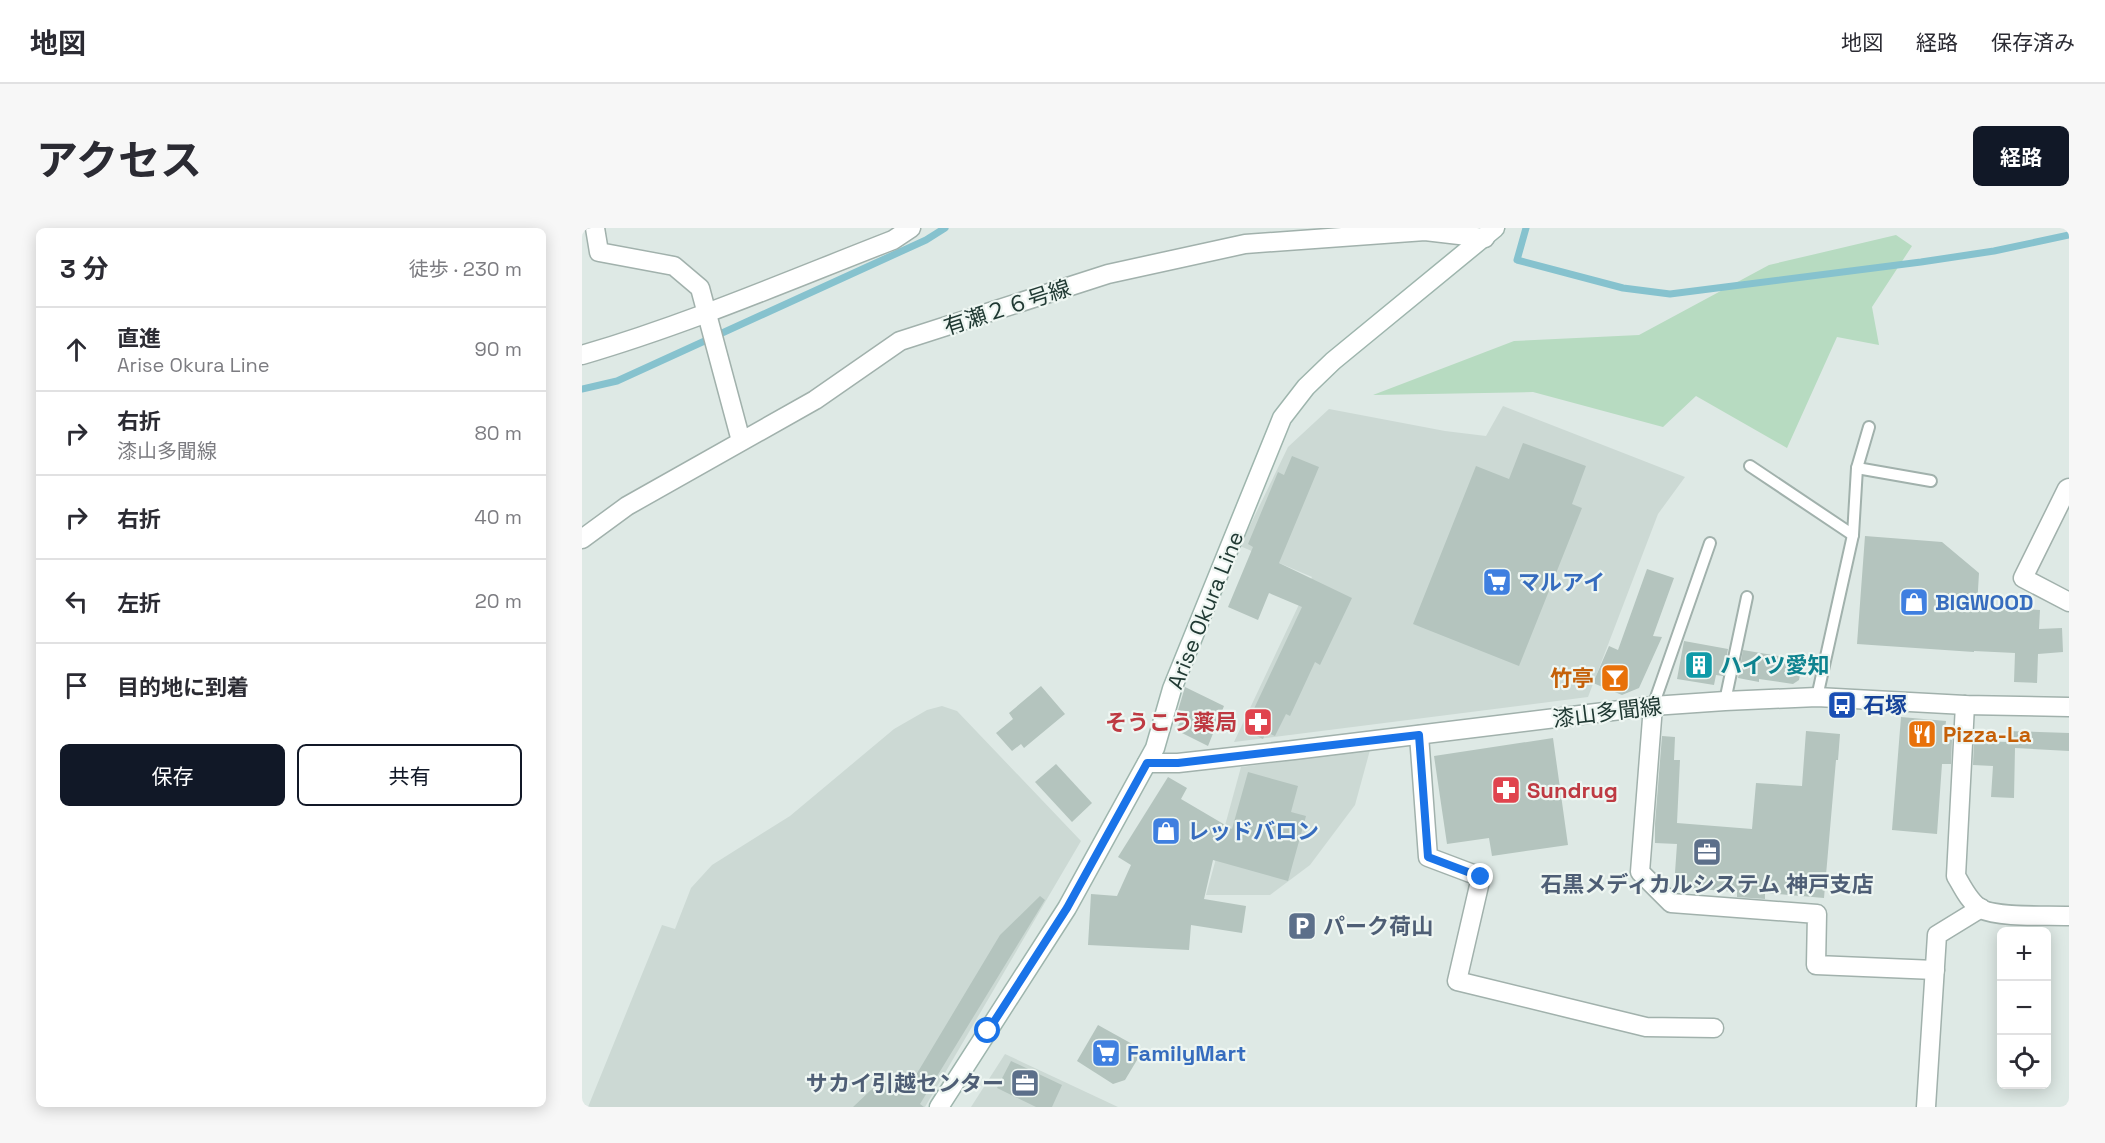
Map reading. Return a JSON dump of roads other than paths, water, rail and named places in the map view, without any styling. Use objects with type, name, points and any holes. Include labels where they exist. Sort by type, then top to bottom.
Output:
[{"type":"street","points":[[595,228],[599,252],[674,266],[700,288],[741,441]]},
{"type":"street","points":[[582,354],[708,318],[893,240],[911,228]]},
{"type":"street","name":"有瀬２６号線","points":[[582,539],[627,506],[815,400],[900,341],[1108,274],[1245,244],[1425,231],[1490,233]]},
{"type":"street","name":"Arise Okura Line","points":[[939,1107],[1067,908],[1155,748],[1172,689],[1282,418],[1306,387],[1333,361],[1490,233]]},
{"type":"street","points":[[2069,488],[2023,578],[2069,602]]},
{"type":"street","name":"漆山多聞線","points":[[1147,763],[1178,763],[1653,706],[1725,701],[1817,697],[1965,705],[2069,707]]},
{"type":"street","points":[[1965,705],[1956,876],[1967,895],[1981,908],[2003,914],[2069,915]]},
{"type":"street","points":[[1653,706],[1640,872],[1671,903],[1817,914],[1816,966],[1935,970]]},
{"type":"street","points":[[1419,735],[1428,857],[1481,877],[1457,981],[1646,1027],[1714,1028]]},
{"type":"street","points":[[1926,1107],[1937,935],[1981,908]]},
{"type":"lane","points":[[1817,697],[1853,535],[1857,468],[1869,428]]},
{"type":"lane","points":[[1750,466],[1853,535]]},
{"type":"lane","points":[[1857,468],[1931,481]]},
{"type":"lane","points":[[1653,706],[1710,543]]},
{"type":"lane","points":[[1725,701],[1747,597]]},
{"type":"waterway","points":[[582,389],[617,381],[926,240],[945,228]]},
{"type":"waterway","points":[[1526,228],[1517,260],[1623,288],[1670,294],[1921,262],[1994,251],[2069,235]]},
{"type":"place","name":"マルアイ","points":[[1497,582]]},
{"type":"place","name":"BIGWOOD","points":[[1914,602]]},
{"type":"place","name":"ハイツ愛知","points":[[1699,665]]},
{"type":"place","name":"竹亭","points":[[1615,678]]},
{"type":"place","name":"石塚","points":[[1842,705]]},
{"type":"place","name":"そうこう薬局","points":[[1258,722]]},
{"type":"place","name":"Pizza-La","points":[[1922,734]]},
{"type":"place","name":"Sundrug","points":[[1506,790]]},
{"type":"place","name":"レッドバロン","points":[[1166,831]]},
{"type":"place","name":"石黒メディカルシステム 神戸支店","points":[[1707,852]]},
{"type":"place","name":"パーク荷山","points":[[1302,926]]},
{"type":"place","name":"FamilyMart","points":[[1106,1053]]},
{"type":"place","name":"サカイ引越センター","points":[[1025,1083]]}]
